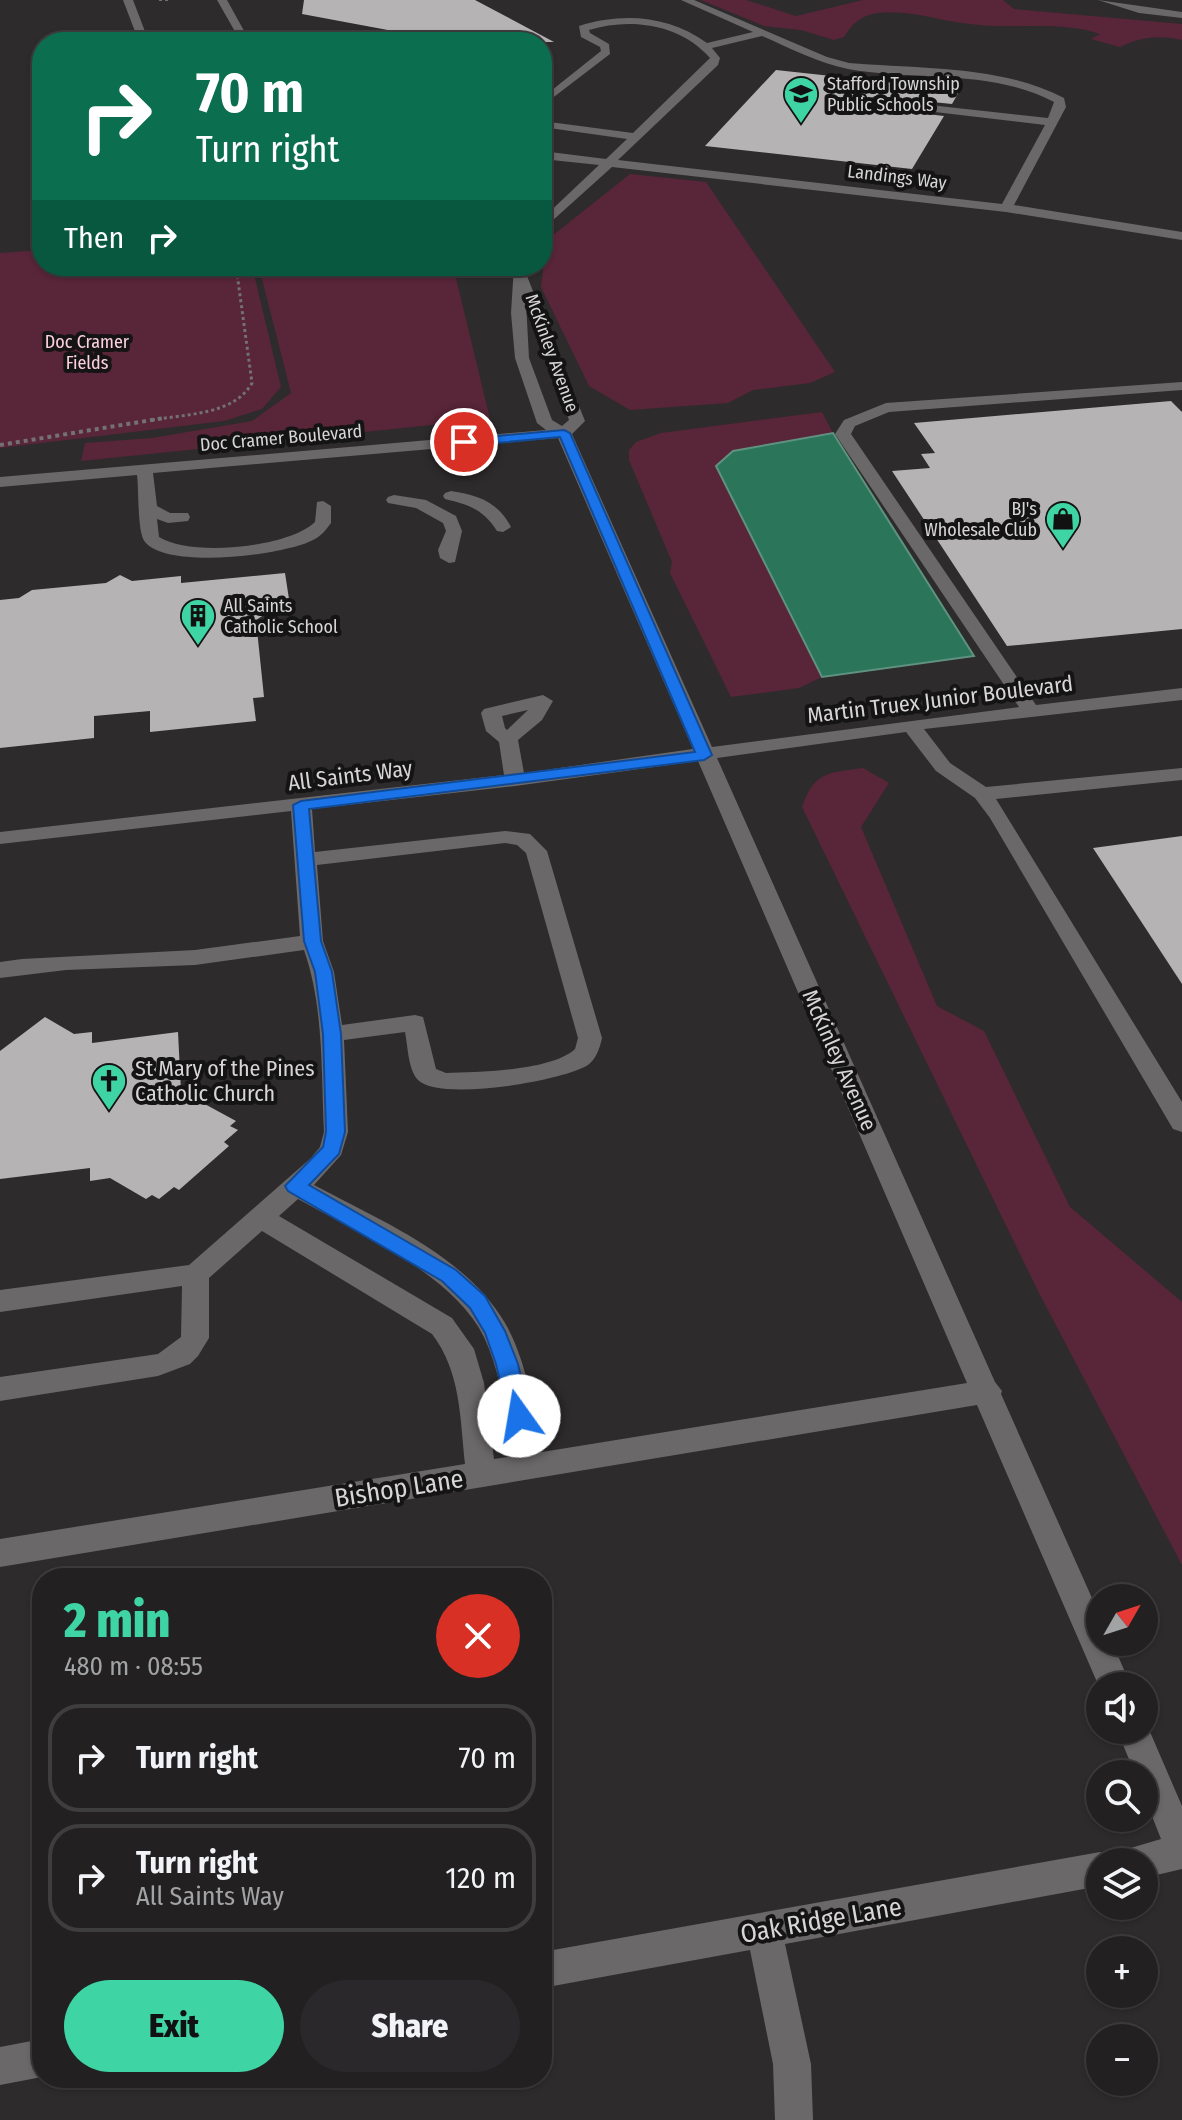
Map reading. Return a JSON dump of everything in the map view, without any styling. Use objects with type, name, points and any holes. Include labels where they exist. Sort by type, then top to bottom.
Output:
[{"type":"street","points":[[128,0],[140,32]]},
{"type":"street","points":[[222,0],[240,32]]},
{"type":"street","points":[[686,0],[823,59],[849,66],[1037,88],[1060,100],[1052,122],[1006,208]]},
{"type":"street","points":[[1103,0],[1139,10],[1182,15]]},
{"type":"street","points":[[552,95],[606,52],[605,46],[585,35],[583,28],[593,23],[626,19],[653,22],[707,46],[715,58],[714,63],[552,216]]},
{"type":"street","points":[[707,46],[763,33]]},
{"type":"street","points":[[875,102],[1052,122]]},
{"type":"street","points":[[552,125],[635,137]]},
{"type":"street","name":"Landings Way","points":[[552,156],[1006,208],[1181,235]]},
{"type":"street","name":"McKinley Avenue","points":[[520,276],[518,313],[522,358],[545,423],[564,433],[988,1391],[1109,1672]]},
{"type":"street","name":"McKinley Avenue","points":[[524,276],[577,421],[564,433]]},
{"type":"street","points":[[1031,711],[843,434],[849,423],[886,408],[1182,386]]},
{"type":"street","name":"Doc Cramer Boulevard","points":[[0,482],[564,433]]},
{"type":"street","points":[[145,470],[150,535],[153,541],[175,551],[191,553],[285,544],[302,539],[323,523],[323,506]]},
{"type":"street","points":[[451,496],[485,505],[497,514],[503,527]]},
{"type":"street","points":[[394,500],[420,504],[450,520],[454,531],[447,550],[449,558]]},
{"type":"street","points":[[149,509],[168,518],[182,517]]},
{"type":"street","name":"Martin Truex Junior Boulevard","points":[[704,755],[911,725],[1182,694]]},
{"type":"street","points":[[508,739],[535,716],[546,695],[491,713],[496,731],[508,739],[515,780]]},
{"type":"street","points":[[911,725],[943,767],[982,794],[999,816],[1182,1123]]},
{"type":"street","name":"All Saints Way","points":[[0,838],[515,780],[704,755]]},
{"type":"street","points":[[982,794],[1182,774]]},
{"type":"street","points":[[0,1301],[196,1274],[320,1165],[332,1149],[336,1132],[332,1034],[323,972],[312,941],[301,805]]},
{"type":"street","points":[[305,860],[505,837],[528,842],[536,851],[590,1038],[588,1050],[570,1064],[444,1082],[434,1079],[424,1070],[415,1023],[332,1034]]},
{"type":"street","points":[[0,970],[102,959],[224,955],[312,941]]},
{"type":"street","points":[[295,1186],[449,1275],[477,1302],[495,1331],[507,1364],[530,1467]]},
{"type":"street","points":[[260,1217],[442,1326],[460,1349],[470,1383],[481,1475]]},
{"type":"street","points":[[0,1389],[158,1365],[177,1358],[192,1346],[195,1338],[196,1274]]},
{"type":"street","name":"Bishop Lane","points":[[0,1553],[988,1391]]},
{"type":"street","points":[[1140,1744],[1182,1850],[1158,1856]]},
{"type":"street","name":"Oak Ridge Lane","points":[[552,1968],[1086,1872]]},
{"type":"street","points":[[764,1931],[792,2064],[794,2120]]},
{"type":"street","points":[[0,2066],[32,2060]]},
{"type":"path","points":[[159,0],[170,0],[170,6]]},
{"type":"path","points":[[0,445],[210,410],[231,405],[244,397],[252,383],[237,276]]},
{"type":"green space","points":[[701,0],[746,0],[796,16],[863,0],[1003,0],[1014,9],[1182,24],[1182,40],[1150,38],[1120,47],[1091,39],[1100,34],[1070,27],[986,26],[890,12],[862,18],[844,37],[834,40],[801,30],[764,26]]},
{"type":"green space","points":[[630,174],[706,182],[835,372],[810,383],[753,390],[728,403],[630,410],[589,386],[541,287],[542,276],[552,276],[552,236]]},
{"type":"green space","name":"Doc Cramer Fields","points":[[32,251],[32,276],[254,276],[281,387],[262,409],[224,421],[0,448],[0,253]]},
{"type":"green space","points":[[261,276],[455,276],[490,419],[81,461],[85,443],[152,438],[252,421],[291,393]]},
{"type":"green space","points":[[822,412],[833,433],[733,451],[717,466],[822,677],[799,688],[731,697],[670,573],[672,562],[629,460],[629,450],[636,442],[661,433]]},
{"type":"green space","points":[[863,768],[889,783],[861,827],[937,1006],[984,1031],[1070,1207],[1182,1302],[1182,1565],[1039,1293],[802,807],[812,786],[824,776]]},
{"type":"shaded area","points":[[833,433],[974,656],[822,677],[716,466],[733,451]]},
{"type":"building","points":[[304,0],[475,0],[535,32],[398,32],[302,14]]},
{"type":"building","points":[[776,70],[960,90],[952,104],[875,96],[866,101],[875,108],[944,116],[912,169],[705,146]]},
{"type":"building","name":"BJ's Wholesale Club","points":[[1171,401],[1182,412],[1182,629],[1007,646],[892,471],[930,468],[921,454],[935,453],[914,423]]},
{"type":"building","name":"All Saints Catholic School","points":[[285,573],[289,599],[256,620],[264,697],[253,698],[256,721],[150,732],[150,711],[94,716],[94,738],[0,748],[0,600],[19,598],[32,590],[106,583],[120,575],[132,581],[181,576],[181,583]]},
{"type":"building","points":[[1182,836],[1182,984],[1093,848]]},
{"type":"building","name":"St Mary of the Pines Catholic Church","points":[[45,1017],[74,1034],[92,1032],[92,1043],[178,1032],[181,1092],[199,1090],[201,1102],[236,1121],[230,1126],[238,1130],[224,1142],[229,1146],[179,1190],[174,1187],[159,1199],[152,1195],[146,1199],[110,1178],[90,1181],[90,1168],[0,1179],[0,1051]]},
{"type":"place","name":"Stafford Township Public Schools","points":[[801,125]]},
{"type":"place","name":"BJ's Wholesale Club","points":[[1063,550]]},
{"type":"place","name":"All Saints Catholic School","points":[[198,647]]},
{"type":"place","name":"St Mary of the Pines Catholic Church","points":[[109,1112]]},
{"type":"route","points":[[464,442],[564,433],[704,755],[301,805],[312,941],[323,972],[332,1034],[336,1132],[332,1149],[320,1165],[295,1186],[449,1275],[477,1302],[495,1331],[507,1364],[519,1416]]}]
